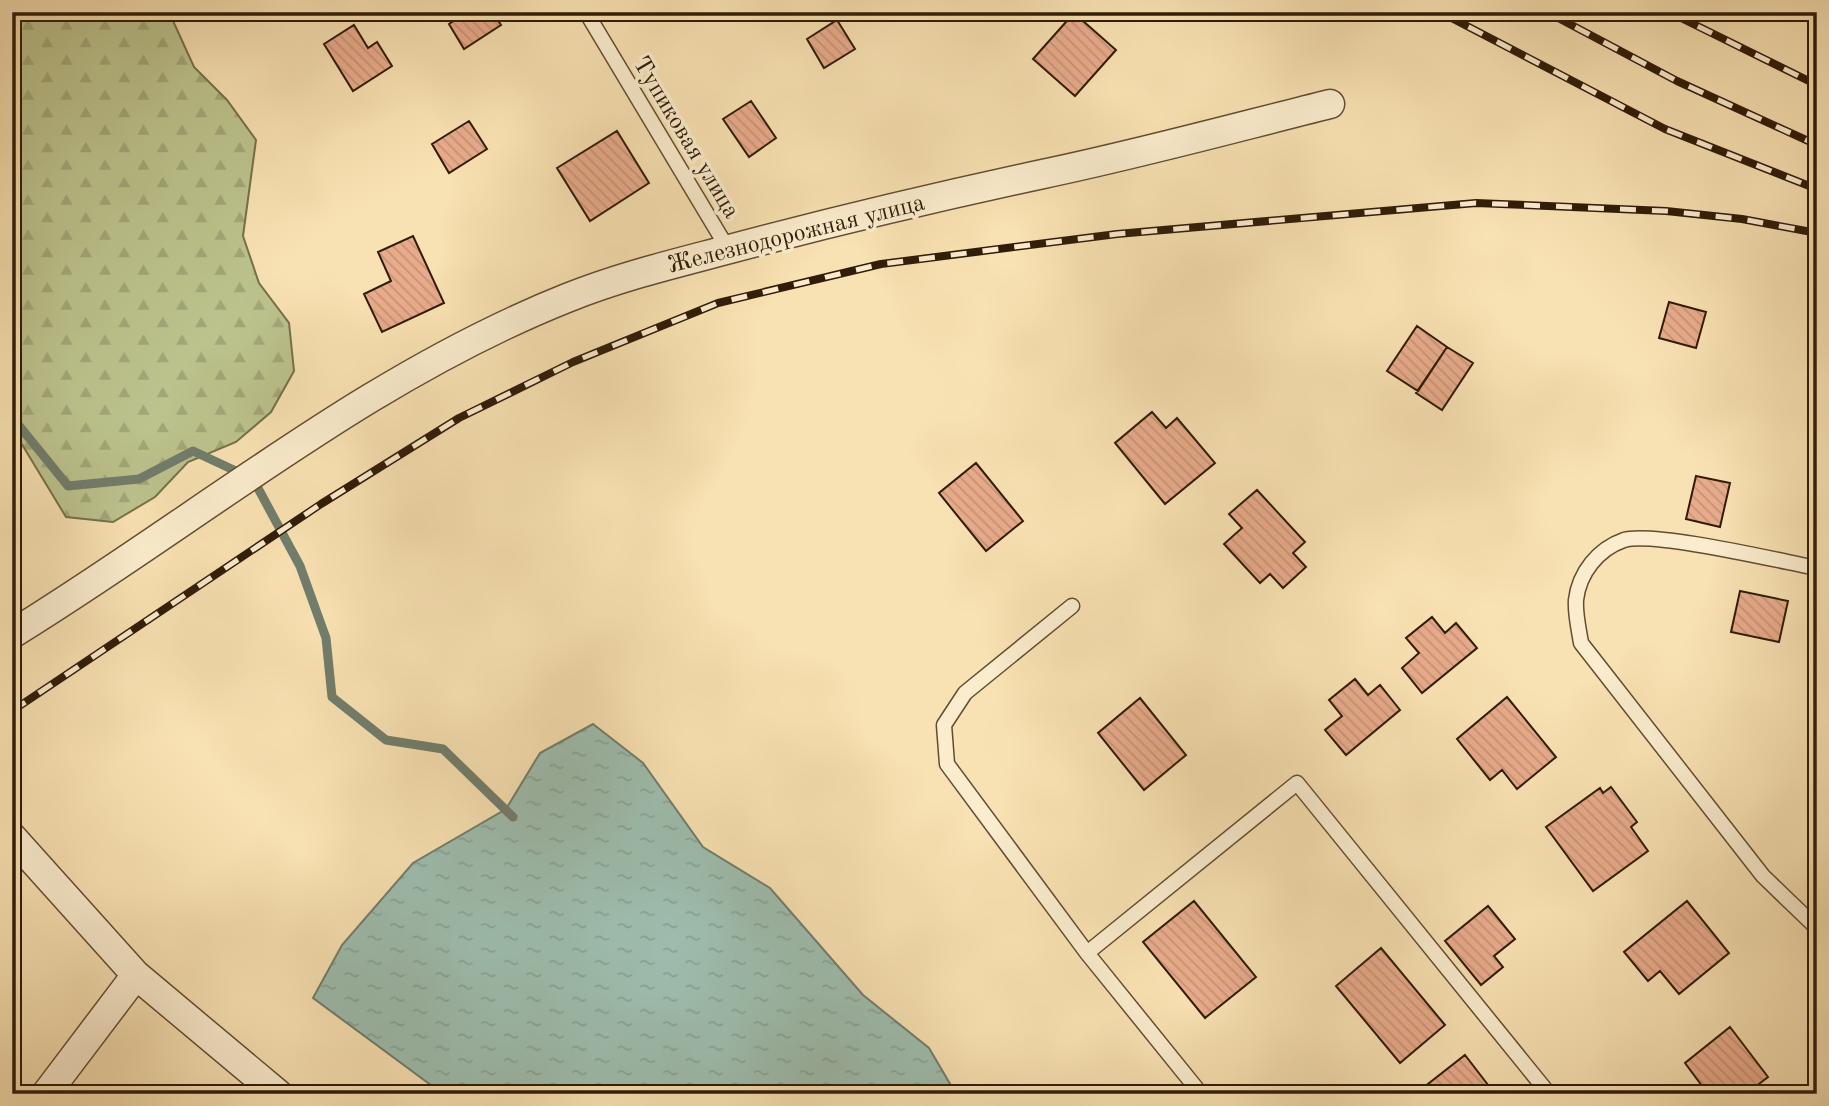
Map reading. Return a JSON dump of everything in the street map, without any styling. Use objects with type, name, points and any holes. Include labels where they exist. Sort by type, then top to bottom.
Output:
[{"type":"street","name":"Железнодорожная улица","points":[[12,634],[86,589],[294,447],[454,349],[569,297],[675,262],[812,226],[1157,150],[1330,104]]},
{"type":"street","points":[[12,837],[136,975],[278,1094]]},
{"type":"street","points":[[46,1094],[136,975]]},
{"type":"lane","name":"Тупиковая улица","points":[[586,12],[728,249]]},
{"type":"lane","points":[[1817,568],[1660,540],[1626,539],[1600,553],[1583,574],[1576,601],[1581,643],[1763,876],[1817,928]]},
{"type":"lane","points":[[1072,606],[965,693],[944,725],[947,764],[1087,953],[1200,1094]]},
{"type":"lane","points":[[1087,953],[1297,783],[1549,1094]]},
{"type":"green space","points":[[12,12],[169,12],[194,67],[227,100],[256,140],[243,236],[259,283],[289,323],[294,371],[271,412],[236,442],[188,462],[155,497],[113,522],[66,517],[12,428]]},
{"type":"water","points":[[593,724],[643,763],[703,847],[770,888],[863,995],[929,1048],[956,1094],[443,1094],[313,998],[342,945],[413,863],[506,809],[540,753]]},
{"type":"building","points":[[467,12],[492,12],[501,25],[464,49],[449,24]]},
{"type":"building","points":[[1074,13],[1116,50],[1075,96],[1033,59]]},
{"type":"building","points":[[837,20],[855,49],[824,68],[807,39]]},
{"type":"building","points":[[354,25],[368,48],[377,42],[392,66],[353,91],[324,44]]},
{"type":"building","points":[[751,101],[776,138],[749,157],[723,119]]},
{"type":"building","points":[[469,121],[487,149],[449,173],[432,144]]},
{"type":"building","points":[[617,131],[649,183],[590,221],[557,168]]},
{"type":"building","points":[[413,236],[444,303],[382,332],[364,294],[391,281],[378,252]]},
{"type":"building","points":[[1669,302],[1706,312],[1696,348],[1659,338]]},
{"type":"building","points":[[1417,326],[1447,347],[1418,391],[1387,371]]},
{"type":"building","points":[[1447,347],[1473,363],[1442,410],[1416,393]]},
{"type":"building","points":[[1152,412],[1166,428],[1177,418],[1215,463],[1165,504],[1115,443]]},
{"type":"building","points":[[976,463],[1023,521],[986,551],[939,493]]},
{"type":"building","points":[[1696,476],[1730,483],[1720,527],[1686,519]]},
{"type":"building","points":[[1257,490],[1305,542],[1293,553],[1306,567],[1283,588],[1270,574],[1260,583],[1224,544],[1242,528],[1229,514]]},
{"type":"building","points":[[1740,591],[1788,601],[1779,642],[1731,632]]},
{"type":"building","points":[[1432,617],[1445,633],[1456,623],[1477,648],[1422,693],[1402,668],[1419,653],[1406,638]]},
{"type":"building","points":[[1355,679],[1368,695],[1380,685],[1400,710],[1346,755],[1325,730],[1342,716],[1329,700]]},
{"type":"building","points":[[1507,697],[1556,757],[1517,789],[1502,770],[1490,780],[1457,739]]},
{"type":"building","points":[[1140,698],[1186,755],[1144,790],[1098,733]]},
{"type":"building","points":[[1611,787],[1637,822],[1631,827],[1648,851],[1593,891],[1546,827],[1600,788],[1603,793]]},
{"type":"building","points":[[1194,901],[1256,977],[1205,1018],[1143,942]]},
{"type":"building","points":[[1687,901],[1729,953],[1679,994],[1660,971],[1648,981],[1624,952]]},
{"type":"building","points":[[1488,906],[1515,939],[1494,956],[1503,967],[1481,985],[1445,941]]},
{"type":"building","points":[[1381,948],[1445,1025],[1400,1063],[1336,986]]},
{"type":"building","points":[[1730,1027],[1768,1077],[1746,1094],[1708,1094],[1685,1063]]},
{"type":"building","points":[[1465,1055],[1495,1094],[1421,1094],[1419,1091]]},
{"type":"waterway","points":[[12,417],[68,486],[139,479],[193,451],[253,479],[300,566],[326,638],[332,697],[386,740],[443,749],[513,817]]},
{"type":"railway","points":[[1440,12],[1665,129],[1817,189]]},
{"type":"railway","points":[[1547,12],[1677,81],[1817,145]]},
{"type":"railway","points":[[1669,12],[1817,85]]},
{"type":"railway","points":[[12,711],[321,504],[459,418],[573,362],[718,303],[881,264],[1117,234],[1476,203],[1666,211],[1742,219],[1817,233]]}]
